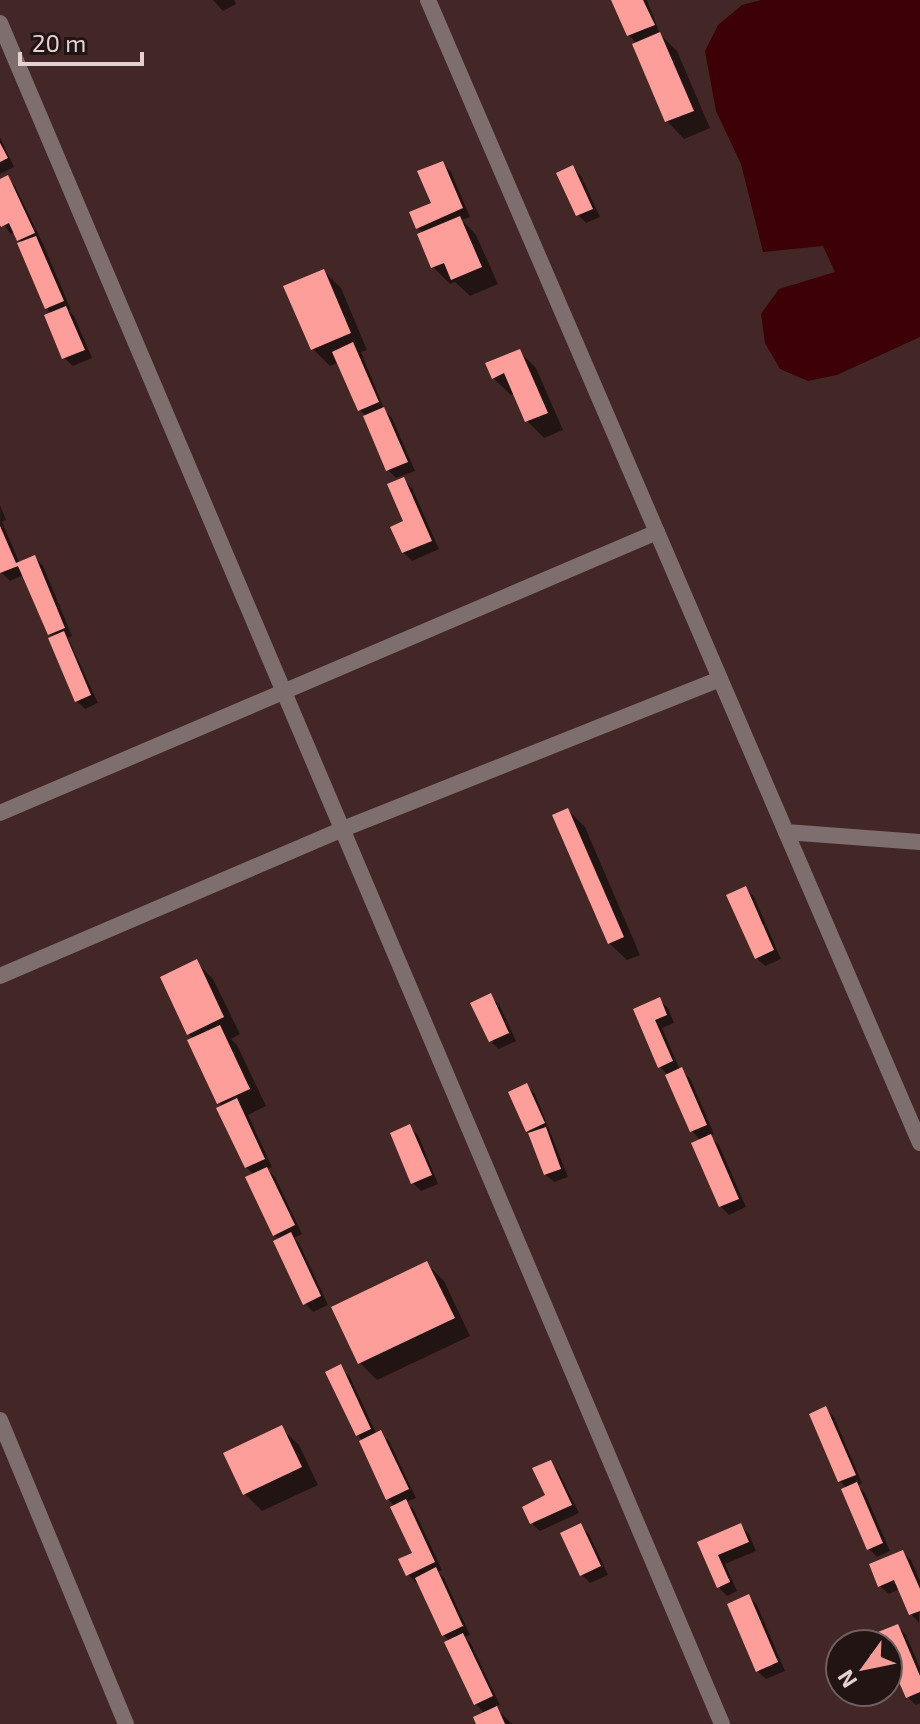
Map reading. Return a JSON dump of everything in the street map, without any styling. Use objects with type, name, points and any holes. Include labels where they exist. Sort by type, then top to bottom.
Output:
[{"type":"street","points":[[428,0],[920,1143]]},
{"type":"street","points":[[0,23],[722,1724]]},
{"type":"street","points":[[0,813],[657,532]]},
{"type":"street","points":[[0,976],[343,829],[720,679]]},
{"type":"street","points":[[786,832],[920,842]]},
{"type":"street","points":[[0,1420],[126,1724]]},
{"type":"shaded area","points":[[761,0],[920,0],[920,337],[837,375],[808,381],[780,369],[765,343],[761,314],[779,289],[835,272],[823,246],[763,252],[741,164],[716,111],[705,51],[718,25],[742,5]]},
{"type":"building","points":[[611,0],[643,0],[655,25],[627,36]]},
{"type":"building","points":[[660,32],[694,111],[665,122],[632,44]]},
{"type":"building","points":[[0,143],[8,158],[0,162]]},
{"type":"building","points":[[443,161],[463,208],[416,229],[409,212],[431,203],[417,171]]},
{"type":"building","points":[[573,165],[593,209],[576,216],[556,173]]},
{"type":"building","points":[[8,175],[35,233],[17,241],[9,223],[0,225],[0,179]]},
{"type":"building","points":[[460,216],[482,267],[451,280],[444,263],[431,268],[417,234]]},
{"type":"building","points":[[36,236],[64,301],[45,309],[17,243]]},
{"type":"building","points":[[324,269],[351,333],[311,350],[283,286]]},
{"type":"building","points":[[66,306],[85,350],[62,359],[44,315]]},
{"type":"building","points":[[353,342],[379,402],[358,411],[332,352]]},
{"type":"building","points":[[520,349],[548,413],[525,422],[504,373],[492,379],[485,363]]},
{"type":"building","points":[[384,407],[408,462],[386,471],[363,416]]},
{"type":"building","points":[[404,477],[432,541],[402,553],[390,527],[403,521],[387,484]]},
{"type":"building","points":[[0,526],[16,563],[35,555],[65,628],[48,635],[18,566],[0,573]]},
{"type":"building","points":[[64,631],[91,695],[75,702],[48,638]]},
{"type":"building","points":[[568,808],[624,937],[608,944],[552,815]]},
{"type":"building","points":[[746,886],[774,950],[755,959],[726,895]]},
{"type":"building","points":[[197,959],[224,1017],[187,1035],[160,977]]},
{"type":"building","points":[[491,993],[509,1033],[489,1042],[470,1003]]},
{"type":"building","points":[[660,997],[667,1015],[655,1020],[673,1061],[658,1068],[633,1009]]},
{"type":"building","points":[[220,1025],[250,1089],[217,1104],[187,1040]]},
{"type":"building","points":[[682,1067],[707,1125],[690,1132],[665,1075]]},
{"type":"building","points":[[527,1083],[545,1123],[526,1132],[508,1092]]},
{"type":"building","points":[[237,1098],[265,1159],[245,1168],[216,1108]]},
{"type":"building","points":[[410,1124],[432,1175],[411,1184],[390,1133]]},
{"type":"building","points":[[546,1127],[561,1169],[544,1175],[528,1133]]},
{"type":"building","points":[[711,1134],[739,1199],[719,1207],[691,1143]]},
{"type":"building","points":[[267,1167],[295,1225],[273,1236],[245,1177]]},
{"type":"building","points":[[291,1232],[321,1296],[303,1305],[273,1241]]},
{"type":"building","points":[[427,1261],[455,1318],[358,1364],[331,1307]]},
{"type":"building","points":[[341,1364],[371,1429],[356,1436],[325,1372]]},
{"type":"building","points":[[826,1406],[856,1475],[838,1482],[809,1414]]},
{"type":"building","points":[[282,1425],[302,1467],[243,1495],[223,1453]]},
{"type":"building","points":[[381,1430],[409,1489],[386,1500],[359,1441]]},
{"type":"building","points":[[551,1460],[572,1505],[530,1524],[522,1507],[545,1495],[532,1468]]},
{"type":"building","points":[[857,1482],[883,1543],[867,1550],[841,1489]]},
{"type":"building","points":[[406,1499],[435,1562],[406,1576],[398,1559],[412,1553],[390,1507]]},
{"type":"building","points":[[581,1523],[601,1566],[580,1576],[560,1533]]},
{"type":"building","points":[[741,1523],[749,1542],[718,1555],[730,1582],[717,1588],[697,1542]]},
{"type":"building","points":[[903,1550],[920,1589],[920,1611],[909,1615],[894,1580],[878,1587],[869,1564]]},
{"type":"building","points":[[436,1567],[463,1626],[442,1636],[415,1578]]},
{"type":"building","points":[[749,1594],[778,1662],[756,1672],[727,1604]]},
{"type":"building","points":[[463,1633],[493,1696],[474,1705],[444,1642]]},
{"type":"building","points":[[904,1638],[920,1676],[920,1692],[906,1698]]},
{"type":"building","points":[[497,1706],[505,1724],[476,1724],[473,1717]]}]
